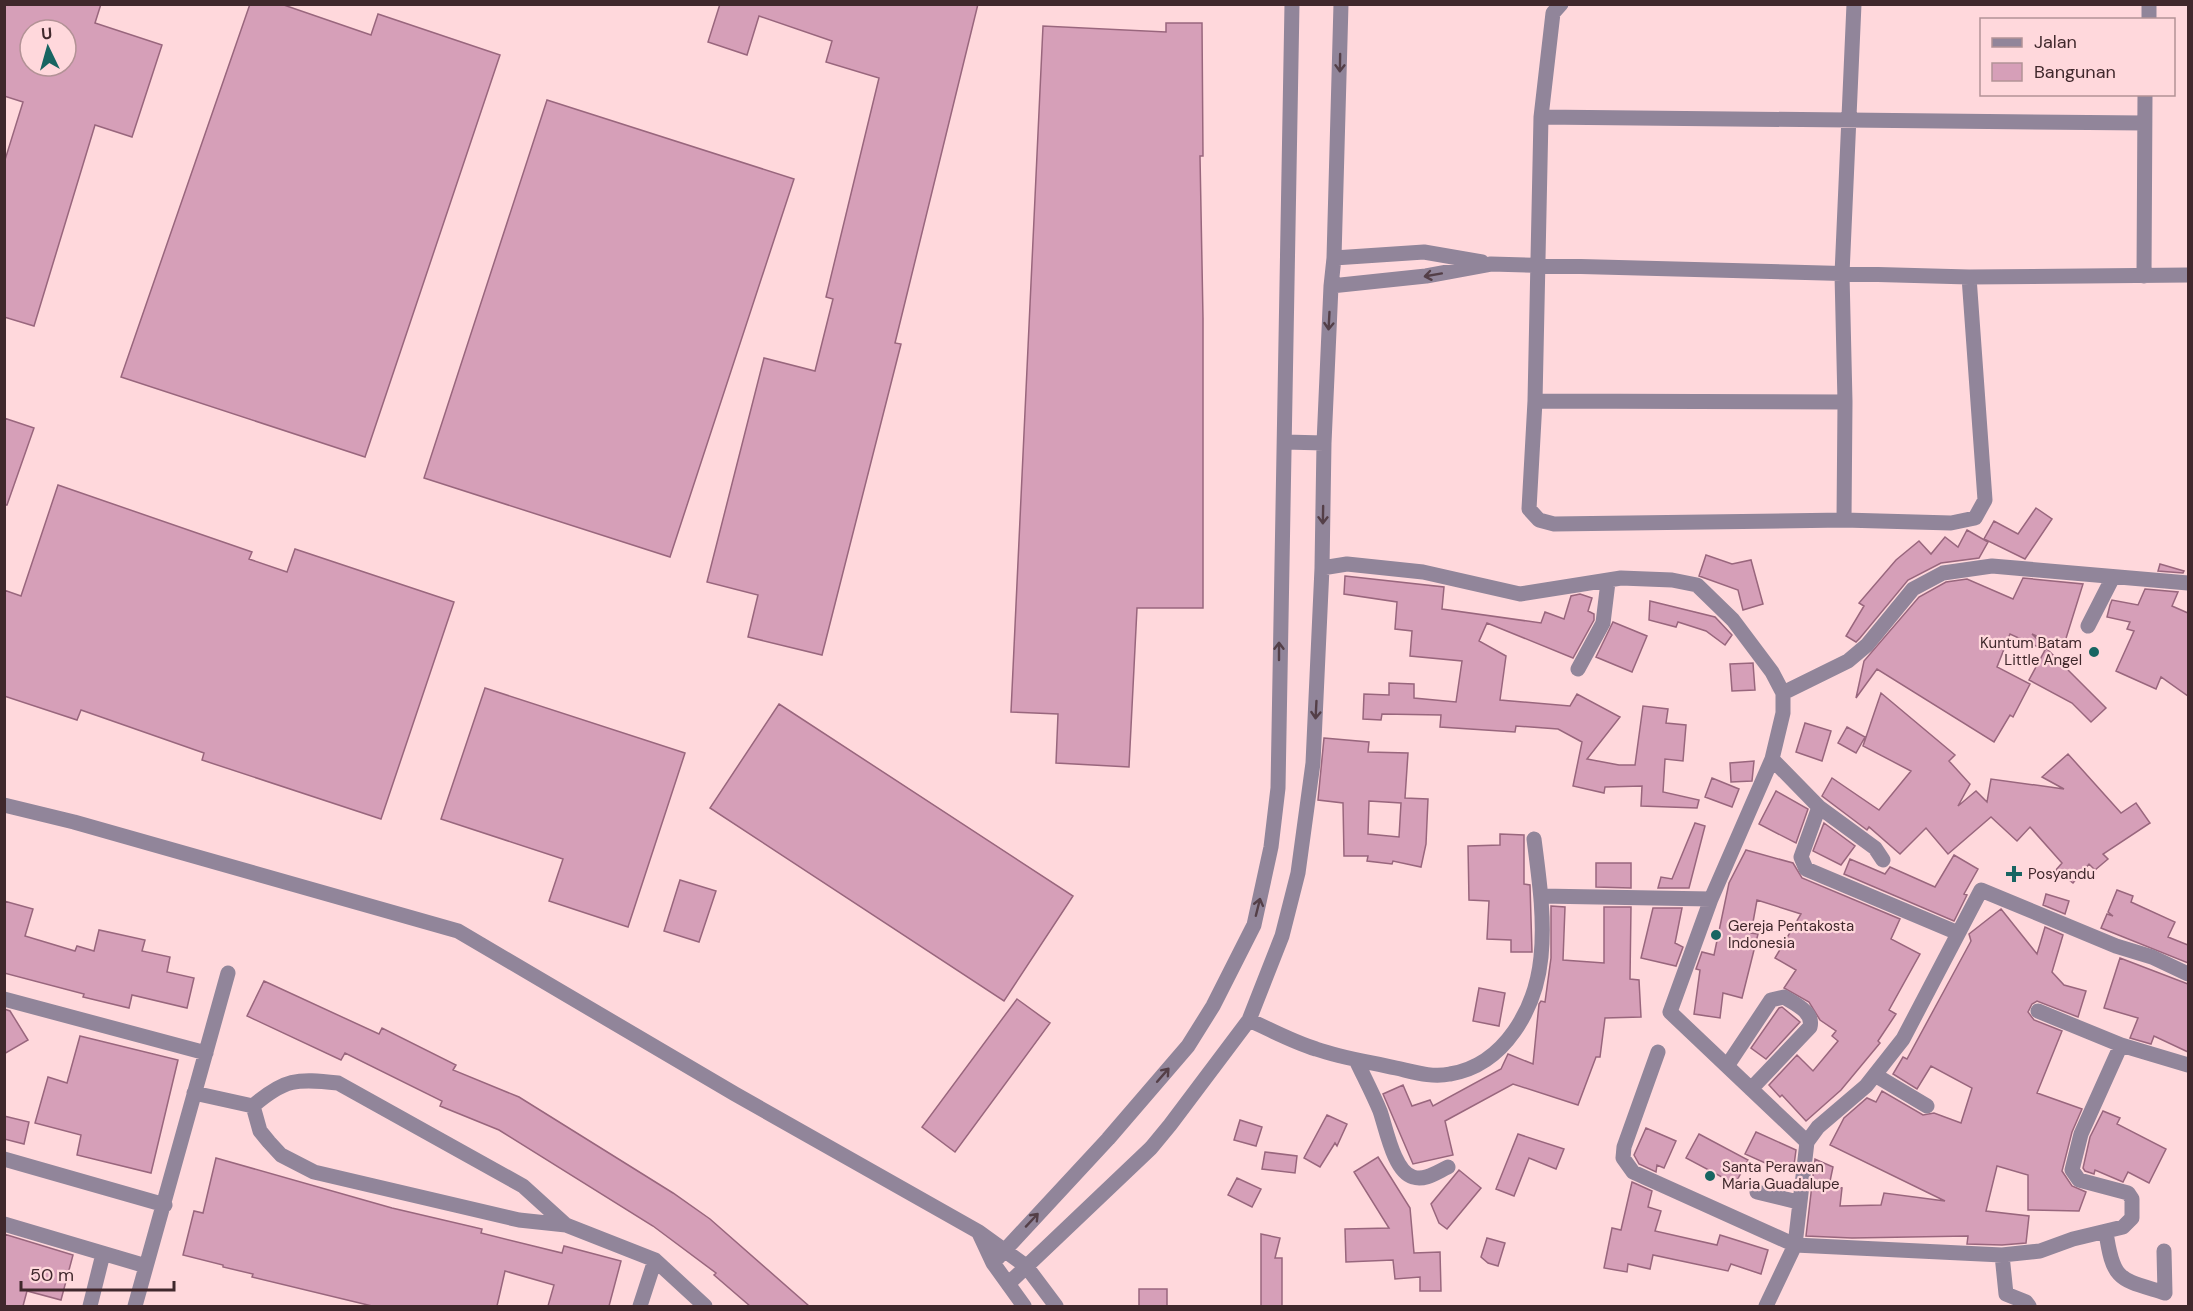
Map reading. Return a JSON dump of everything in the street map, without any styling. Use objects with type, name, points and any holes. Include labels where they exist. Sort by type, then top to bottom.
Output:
[{"type":"street","points":[[993,1263],[1107,1139],[1188,1046],[1213,1006],[1254,924],[1271,847],[1278,788],[1279,601],[1285,442],[1292,4]]},
{"type":"street","points":[[1008,1284],[1151,1148],[1227,1053],[1249,1020],[1282,936],[1298,873],[1313,763],[1322,568],[1324,443],[1334,258],[1341,4]]},
{"type":"street","points":[[1561,4],[1553,13],[1541,117],[1535,401],[1529,509],[1539,520],[1554,525],[1844,520],[1951,523],[1975,518],[1985,500],[1969,277]]},
{"type":"street","points":[[1844,520],[1845,402],[1842,274],[1854,4]]},
{"type":"street","points":[[2144,276],[2145,96]]},
{"type":"street","points":[[1541,117],[1847,122],[2144,123]]},
{"type":"street","points":[[1334,258],[1424,252],[1491,264]]},
{"type":"street","points":[[1331,285],[1426,276],[1491,264],[1537,263],[1969,277],[2188,275]]},
{"type":"street","points":[[1535,401],[1845,402]]},
{"type":"street","points":[[1285,442],[1324,443]]},
{"type":"street","points":[[1322,568],[1347,564],[1423,572],[1520,594],[1608,582],[1621,578],[1646,578],[1697,585],[1733,620],[1773,672],[1783,693],[1783,713],[1772,759],[1711,899],[1670,1012],[1807,1142]]},
{"type":"street","points":[[1783,693],[1848,661],[1867,645],[1913,589],[1943,573],[1992,566],[2188,583]]},
{"type":"street","points":[[2088,626],[2113,577]]},
{"type":"street","points":[[1578,669],[1603,623],[1608,582]]},
{"type":"street","points":[[1772,759],[1819,807],[1875,848],[1883,860]]},
{"type":"street","points":[[4,805],[86,825],[458,931],[746,1100],[979,1232],[1026,1266],[1056,1306]]},
{"type":"street","points":[[1819,807],[1801,857],[1806,869],[1958,933]]},
{"type":"street","points":[[1249,1020],[1316,1049],[1429,1075],[1450,1074],[1491,1058],[1509,1040],[1524,1017],[1536,987],[1541,957],[1541,896],[1534,839]]},
{"type":"street","points":[[1766,1306],[1795,1245],[1798,1202],[1807,1142],[1818,1127],[1875,1075],[1916,1018],[1981,890],[2116,946],[2152,957],[2188,974]]},
{"type":"street","points":[[1541,896],[1711,899]]},
{"type":"street","points":[[135,1306],[228,973]]},
{"type":"street","points":[[1727,1066],[1772,1000],[1784,997],[1804,1011],[1811,1019],[1810,1027],[1751,1089]]},
{"type":"street","points":[[4,999],[206,1053]]},
{"type":"street","points":[[2038,1011],[2121,1045],[2188,1065]]},
{"type":"street","points":[[1658,1052],[1624,1147],[1625,1163],[1633,1172],[1795,1245],[2002,1255],[2040,1251],[2129,1223],[2134,1210],[2128,1193],[2079,1180],[2074,1176],[2072,1165],[2081,1134],[2121,1045]]},
{"type":"street","points":[[1356,1060],[1380,1112],[1389,1142],[1404,1172],[1409,1176],[1423,1178],[1448,1167]]},
{"type":"street","points":[[1875,1075],[1927,1106]]},
{"type":"street","points":[[253,1106],[273,1088],[289,1081],[309,1079],[338,1083],[523,1186],[566,1225]]},
{"type":"street","points":[[194,1093],[253,1106]]},
{"type":"street","points":[[253,1106],[260,1131],[269,1143],[281,1155],[314,1172],[519,1220],[566,1225],[655,1260],[705,1306]]},
{"type":"street","points":[[4,1160],[165,1205]]},
{"type":"street","points":[[1757,1192],[1798,1202]]},
{"type":"street","points":[[4,1224],[146,1266]]},
{"type":"street","points":[[979,1232],[993,1263],[1024,1306]]},
{"type":"street","points":[[2106,1232],[2109,1256],[2116,1273],[2126,1281],[2164,1300],[2164,1251]]},
{"type":"street","points":[[90,1306],[103,1254]]},
{"type":"street","points":[[2002,1255],[2006,1294],[2026,1302],[2029,1306]]},
{"type":"street","points":[[640,1306],[655,1260]]},
{"type":"building","points":[[4,4],[101,4],[95,23],[162,45],[132,137],[95,125],[34,326],[4,317],[4,163],[23,102],[4,96]]},
{"type":"building","points":[[250,4],[281,4],[371,35],[378,14],[500,55],[365,457],[121,377]]},
{"type":"building","points":[[720,4],[978,4],[895,343],[901,344],[822,655],[748,637],[758,595],[707,582],[764,358],[815,371],[833,299],[826,297],[879,78],[826,62],[832,41],[759,16],[747,55],[708,42]]},
{"type":"building","points":[[1166,23],[1202,23],[1203,156],[1200,156],[1203,318],[1203,608],[1137,608],[1129,767],[1056,763],[1058,714],[1011,712],[1043,26],[1166,32]]},
{"type":"building","points":[[547,100],[794,179],[670,557],[424,478]]},
{"type":"building","points":[[4,418],[34,428],[7,505],[4,505]]},
{"type":"building","points":[[58,485],[252,552],[249,559],[287,572],[295,549],[454,602],[381,819],[202,760],[204,753],[81,710],[77,720],[4,696],[4,590],[21,596]]},
{"type":"building","points":[[2036,508],[2052,519],[2025,559],[1984,539],[1994,521],[2018,534]]},
{"type":"building","points":[[1967,530],[1988,542],[1979,558],[1941,563],[1908,580],[1856,642],[1846,636],[1864,606],[1859,603],[1896,560],[1919,541],[1931,554],[1945,537],[1958,547]]},
{"type":"building","points":[[1706,555],[1732,564],[1751,560],[1763,604],[1743,610],[1738,590],[1699,576]]},
{"type":"building","points":[[2160,564],[2184,571],[2183,573],[2158,571]]},
{"type":"building","points":[[1345,576],[1444,587],[1442,609],[1541,623],[1545,612],[1564,619],[1571,596],[1580,594],[1592,598],[1588,611],[1594,614],[1594,620],[1573,658],[1487,623],[1479,641],[1506,656],[1500,700],[1570,706],[1577,694],[1620,717],[1587,759],[1619,765],[1635,765],[1643,706],[1668,709],[1666,723],[1686,725],[1683,761],[1665,759],[1663,792],[1699,800],[1697,808],[1641,806],[1642,786],[1605,787],[1604,793],[1573,786],[1582,742],[1558,729],[1516,726],[1515,732],[1440,727],[1441,715],[1382,714],[1381,720],[1363,719],[1364,694],[1389,695],[1389,683],[1414,684],[1414,698],[1456,702],[1462,661],[1410,656],[1412,631],[1395,629],[1397,602],[1344,594]]},
{"type":"building","points":[[2023,578],[2083,584],[2063,648],[2032,634],[2106,708],[2091,722],[2072,703],[2029,680],[2045,650],[2010,634],[1997,667],[2030,684],[2013,717],[2010,715],[1994,742],[1877,669],[1856,698],[1864,661],[1919,597],[1946,582],[1967,579],[2013,599]]},
{"type":"building","points":[[2145,589],[2178,592],[2172,606],[2188,613],[2188,696],[2161,677],[2156,689],[2116,671],[2134,631],[2127,629],[2130,622],[2107,617],[2110,605],[2112,600],[2138,605]]},
{"type":"building","points":[[1650,601],[1715,617],[1732,635],[1725,645],[1706,631],[1678,622],[1676,627],[1649,620]]},
{"type":"building","points":[[1613,622],[1647,636],[1632,672],[1596,657]]},
{"type":"building","points":[[1753,663],[1755,690],[1732,691],[1730,664]]},
{"type":"building","points":[[485,688],[685,753],[628,927],[549,901],[563,859],[441,819]]},
{"type":"building","points":[[1881,693],[1955,755],[1949,761],[1970,784],[1958,806],[1976,791],[1987,802],[1991,779],[2064,789],[2042,777],[2068,754],[2121,813],[2136,803],[2150,823],[2103,854],[2108,859],[2095,870],[2089,864],[2073,883],[2056,870],[2062,863],[2030,827],[2017,841],[1991,817],[1948,854],[1926,828],[1900,854],[1869,827],[1867,830],[1822,796],[1832,778],[1879,810],[1911,771],[1863,746]]},
{"type":"building","points":[[779,704],[1073,896],[1004,1001],[710,808]]},
{"type":"building","points":[[1805,723],[1831,731],[1822,761],[1796,752]]},
{"type":"building","points":[[1847,727],[1865,737],[1856,753],[1838,743]]},
{"type":"building","points":[[1324,738],[1369,742],[1368,752],[1408,753],[1405,798],[1428,799],[1426,844],[1421,867],[1393,861],[1392,864],[1367,861],[1368,856],[1344,856],[1343,803],[1318,800]],"holes":[[[1369,801],[1401,803],[1399,837],[1368,834]]]},
{"type":"building","points":[[1754,761],[1752,781],[1731,782],[1730,763]]},
{"type":"building","points":[[1712,778],[1739,789],[1732,807],[1705,797]]},
{"type":"building","points":[[1776,791],[1808,809],[1796,843],[1759,824]]},
{"type":"building","points":[[1695,823],[1705,826],[1689,888],[1658,888],[1661,877],[1672,879]]},
{"type":"building","points":[[1824,823],[1855,846],[1841,865],[1813,851]]},
{"type":"building","points":[[1500,834],[1524,835],[1524,884],[1530,885],[1532,952],[1511,952],[1511,940],[1487,939],[1489,901],[1469,900],[1468,846],[1500,845]]},
{"type":"building","points":[[1746,850],[1793,863],[1802,878],[1900,919],[1891,939],[1920,954],[1889,1010],[1896,1014],[1878,1041],[1880,1043],[1841,1090],[1806,1121],[1782,1095],[1780,1097],[1769,1085],[1797,1055],[1813,1071],[1838,1041],[1832,1036],[1836,1031],[1820,1020],[1809,1002],[1784,988],[1796,970],[1775,958],[1801,914],[1757,900],[1751,933],[1758,934],[1742,998],[1723,993],[1720,1018],[1694,1014],[1700,970],[1696,969],[1702,952],[1714,955],[1729,883]]},
{"type":"building","points":[[1954,855],[1978,869],[1964,894],[1967,895],[1954,921],[1844,874],[1850,859],[1885,874],[1890,867],[1935,887]]},
{"type":"building","points":[[1596,863],[1631,863],[1631,888],[1596,887]]},
{"type":"building","points":[[680,880],[716,891],[699,942],[664,931]]},
{"type":"building","points":[[2117,890],[2133,896],[2131,902],[2175,922],[2168,937],[2188,945],[2188,963],[2101,928],[2107,914],[2113,916],[2108,912]]},
{"type":"building","points":[[2046,894],[2069,901],[2065,914],[2043,905]]},
{"type":"building","points":[[4,901],[33,909],[25,936],[75,951],[77,946],[94,951],[99,930],[145,940],[142,951],[170,957],[167,972],[194,978],[187,1008],[132,995],[129,1008],[83,997],[84,994],[4,973]]},
{"type":"building","points":[[1551,906],[1565,907],[1563,960],[1604,963],[1604,907],[1631,907],[1630,979],[1639,980],[1641,1017],[1605,1018],[1600,1057],[1596,1057],[1578,1105],[1513,1084],[1445,1121],[1453,1155],[1413,1164],[1383,1094],[1403,1085],[1412,1106],[1430,1100],[1433,1106],[1501,1069],[1508,1054],[1533,1064],[1539,1004],[1541,1001],[1545,1002],[1551,958]]},
{"type":"building","points":[[1653,908],[1682,908],[1675,943],[1683,947],[1676,966],[1641,958]]},
{"type":"building","points":[[2001,909],[2037,954],[2045,927],[2063,935],[2052,972],[2064,985],[2086,991],[2078,1017],[2037,1001],[2032,1004],[2028,1012],[2034,1020],[2062,1031],[2037,1093],[2082,1109],[2072,1132],[2062,1171],[2072,1186],[2086,1192],[2079,1211],[2028,1210],[2028,1175],[1997,1166],[1986,1211],[2029,1216],[2026,1243],[1967,1244],[1968,1236],[1852,1238],[1806,1236],[1815,1159],[1833,1167],[1829,1186],[1842,1188],[1840,1206],[1881,1205],[1884,1193],[1945,1201],[1830,1145],[1844,1118],[1867,1098],[1876,1102],[1882,1091],[1923,1115],[1934,1113],[1961,1123],[1972,1088],[1931,1066],[1917,1089],[1893,1074],[1903,1057],[1907,1059],[1945,989],[1971,941],[1969,934]]},
{"type":"building","points":[[2120,958],[2188,984],[2188,1052],[2154,1036],[2151,1044],[2130,1038],[2138,1018],[2104,1008]]},
{"type":"building","points":[[264,981],[379,1034],[382,1028],[456,1065],[453,1070],[519,1097],[673,1193],[710,1219],[809,1306],[750,1306],[714,1275],[716,1273],[653,1226],[499,1130],[440,1106],[442,1101],[345,1053],[341,1060],[247,1016]]},
{"type":"building","points":[[1479,988],[1505,993],[1499,1026],[1473,1021]]},
{"type":"building","points":[[1017,999],[1050,1023],[955,1152],[922,1127]]},
{"type":"building","points":[[1782,1007],[1800,1022],[1766,1059],[1751,1048]]},
{"type":"building","points":[[4,1009],[10,1011],[28,1040],[4,1054]]},
{"type":"building","points":[[80,1036],[178,1060],[151,1173],[77,1155],[81,1135],[35,1123],[48,1077],[67,1083]]},
{"type":"building","points":[[2103,1111],[2120,1118],[2117,1124],[2166,1149],[2149,1183],[2128,1172],[2123,1182],[2095,1170],[2094,1174],[2085,1171],[2083,1168],[2090,1137]]},
{"type":"building","points":[[1327,1115],[1347,1124],[1337,1146],[1335,1143],[1320,1167],[1304,1158]]},
{"type":"building","points":[[4,1116],[29,1122],[24,1144],[4,1139]]},
{"type":"building","points":[[1240,1120],[1262,1127],[1256,1146],[1234,1140]]},
{"type":"building","points":[[1646,1128],[1676,1141],[1664,1168],[1657,1165],[1656,1172],[1639,1164],[1634,1155]]},
{"type":"building","points":[[1756,1132],[1796,1150],[1794,1165],[1786,1163],[1783,1171],[1745,1154]]},
{"type":"building","points":[[1518,1134],[1564,1149],[1556,1169],[1529,1158],[1514,1196],[1496,1189]]},
{"type":"building","points":[[1699,1134],[1748,1160],[1735,1184],[1686,1158]]},
{"type":"building","points":[[1265,1152],[1297,1156],[1295,1173],[1262,1169]]},
{"type":"building","points":[[1378,1157],[1410,1208],[1414,1253],[1440,1252],[1441,1291],[1420,1291],[1420,1277],[1395,1279],[1393,1260],[1346,1262],[1345,1229],[1389,1228],[1354,1172]]},
{"type":"building","points":[[216,1158],[392,1208],[482,1229],[481,1233],[562,1253],[564,1246],[621,1261],[609,1306],[548,1306],[554,1285],[505,1271],[497,1306],[372,1306],[252,1277],[253,1274],[183,1255],[194,1211],[203,1213]]},
{"type":"building","points":[[1459,1170],[1481,1188],[1447,1229],[1439,1223],[1431,1204]]},
{"type":"building","points":[[1237,1178],[1261,1189],[1252,1207],[1228,1195]]},
{"type":"building","points":[[1632,1182],[1652,1191],[1648,1207],[1661,1211],[1655,1231],[1717,1245],[1720,1235],[1768,1250],[1761,1274],[1731,1264],[1728,1271],[1653,1255],[1650,1269],[1628,1264],[1627,1272],[1604,1268],[1612,1228],[1621,1230]]},
{"type":"building","points":[[4,1234],[73,1255],[61,1300],[27,1291],[23,1306],[4,1306]]},
{"type":"building","points":[[1261,1234],[1280,1238],[1275,1258],[1282,1258],[1282,1306],[1261,1306]]},
{"type":"building","points":[[1487,1238],[1505,1243],[1498,1266],[1488,1263],[1481,1257]]},
{"type":"building","points":[[1139,1289],[1167,1289],[1167,1306],[1139,1306]]},
{"type":"place","name":"Kuntum Batam Little Angel","points":[[2094,652]]},
{"type":"place","name":"Posyandu","points":[[2014,874]]},
{"type":"place","name":"Gereja Pentakosta Indonesia","points":[[1716,935]]},
{"type":"place","name":"Santa Perawan Maria Guadalupe","points":[[1710,1176]]}]
